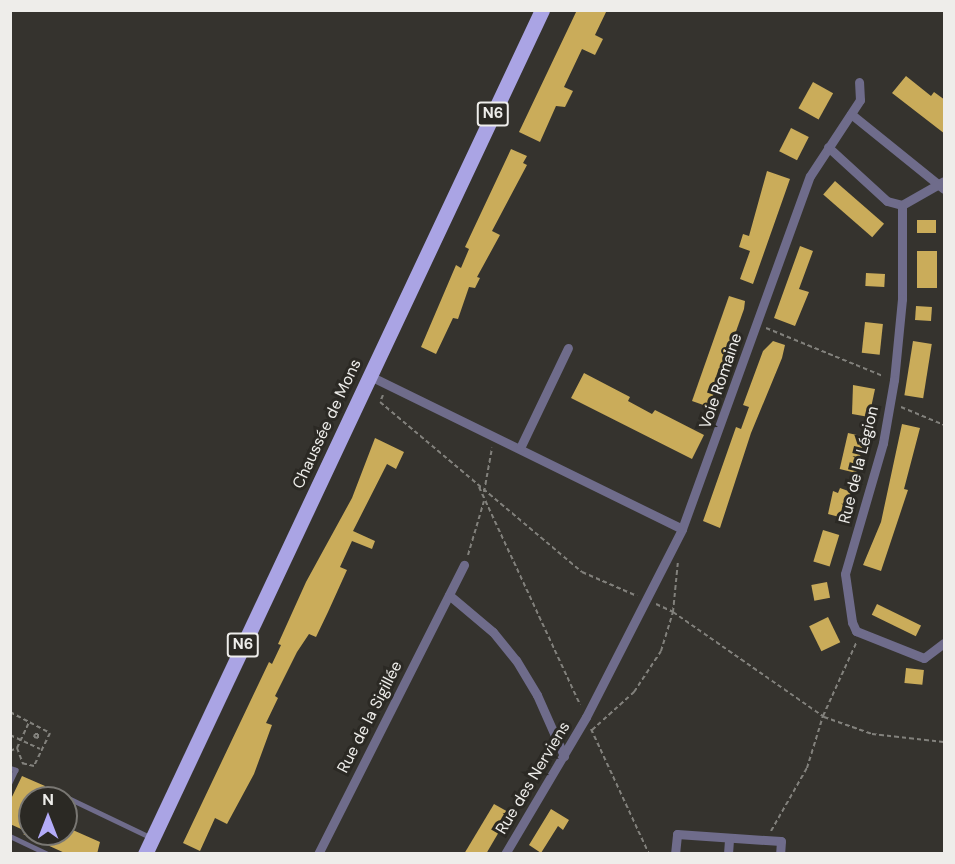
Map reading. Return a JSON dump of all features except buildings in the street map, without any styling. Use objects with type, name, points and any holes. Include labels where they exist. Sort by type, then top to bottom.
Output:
[{"type":"main road","name":"Chaussée de Mons","points":[[145,854],[542,10]]},
{"type":"street","name":"Voie Romaine","points":[[648,600],[682,529],[810,176],[828,147],[838,138],[860,100],[859,82]]},
{"type":"street","points":[[828,147],[887,201],[902,204],[914,201],[942,185],[851,114]]},
{"type":"street","name":"Rue de la Légion","points":[[861,633],[852,622],[845,574],[867,503],[894,380],[902,299],[902,204]]},
{"type":"street","points":[[520,448],[568,348]]},
{"type":"street","points":[[370,376],[682,529]]},
{"type":"street","name":"Rue de la Sigillée","points":[[318,854],[464,565]]},
{"type":"street","points":[[449,595],[493,632],[516,660],[537,695],[564,756]]},
{"type":"street","name":"Rue des Nerviens","points":[[506,854],[586,717],[648,600]]},
{"type":"street","points":[[861,633],[924,658],[945,643]]},
{"type":"street","points":[[675,854],[677,834],[781,841],[780,854]]},
{"type":"street","points":[[728,854],[729,838]]},
{"type":"lane","points":[[10,768],[16,770],[10,783]]},
{"type":"lane","points":[[78,804],[152,838]]},
{"type":"lane","points":[[10,836],[48,854]]},
{"type":"path","points":[[757,324],[894,380]]},
{"type":"path","points":[[386,383],[380,402],[582,572],[673,612],[823,716],[872,734],[945,742]]},
{"type":"path","points":[[890,402],[945,425]]},
{"type":"path","points":[[464,565],[485,499],[487,464],[496,436]]},
{"type":"path","points":[[478,484],[649,854]]},
{"type":"path","points":[[592,730],[634,692],[661,651],[673,612],[679,553]]},
{"type":"path","points":[[771,840],[772,825],[807,768],[823,716],[861,633]]},
{"type":"path","points":[[10,712],[49,731],[33,767],[17,761]]},
{"type":"path","points":[[10,751],[17,748],[30,721]]},
{"type":"path","points":[[26,730],[34,735]]},
{"type":"path","points":[[10,735],[42,750]]},
{"type":"path","points":[[17,748],[23,764]]}]
